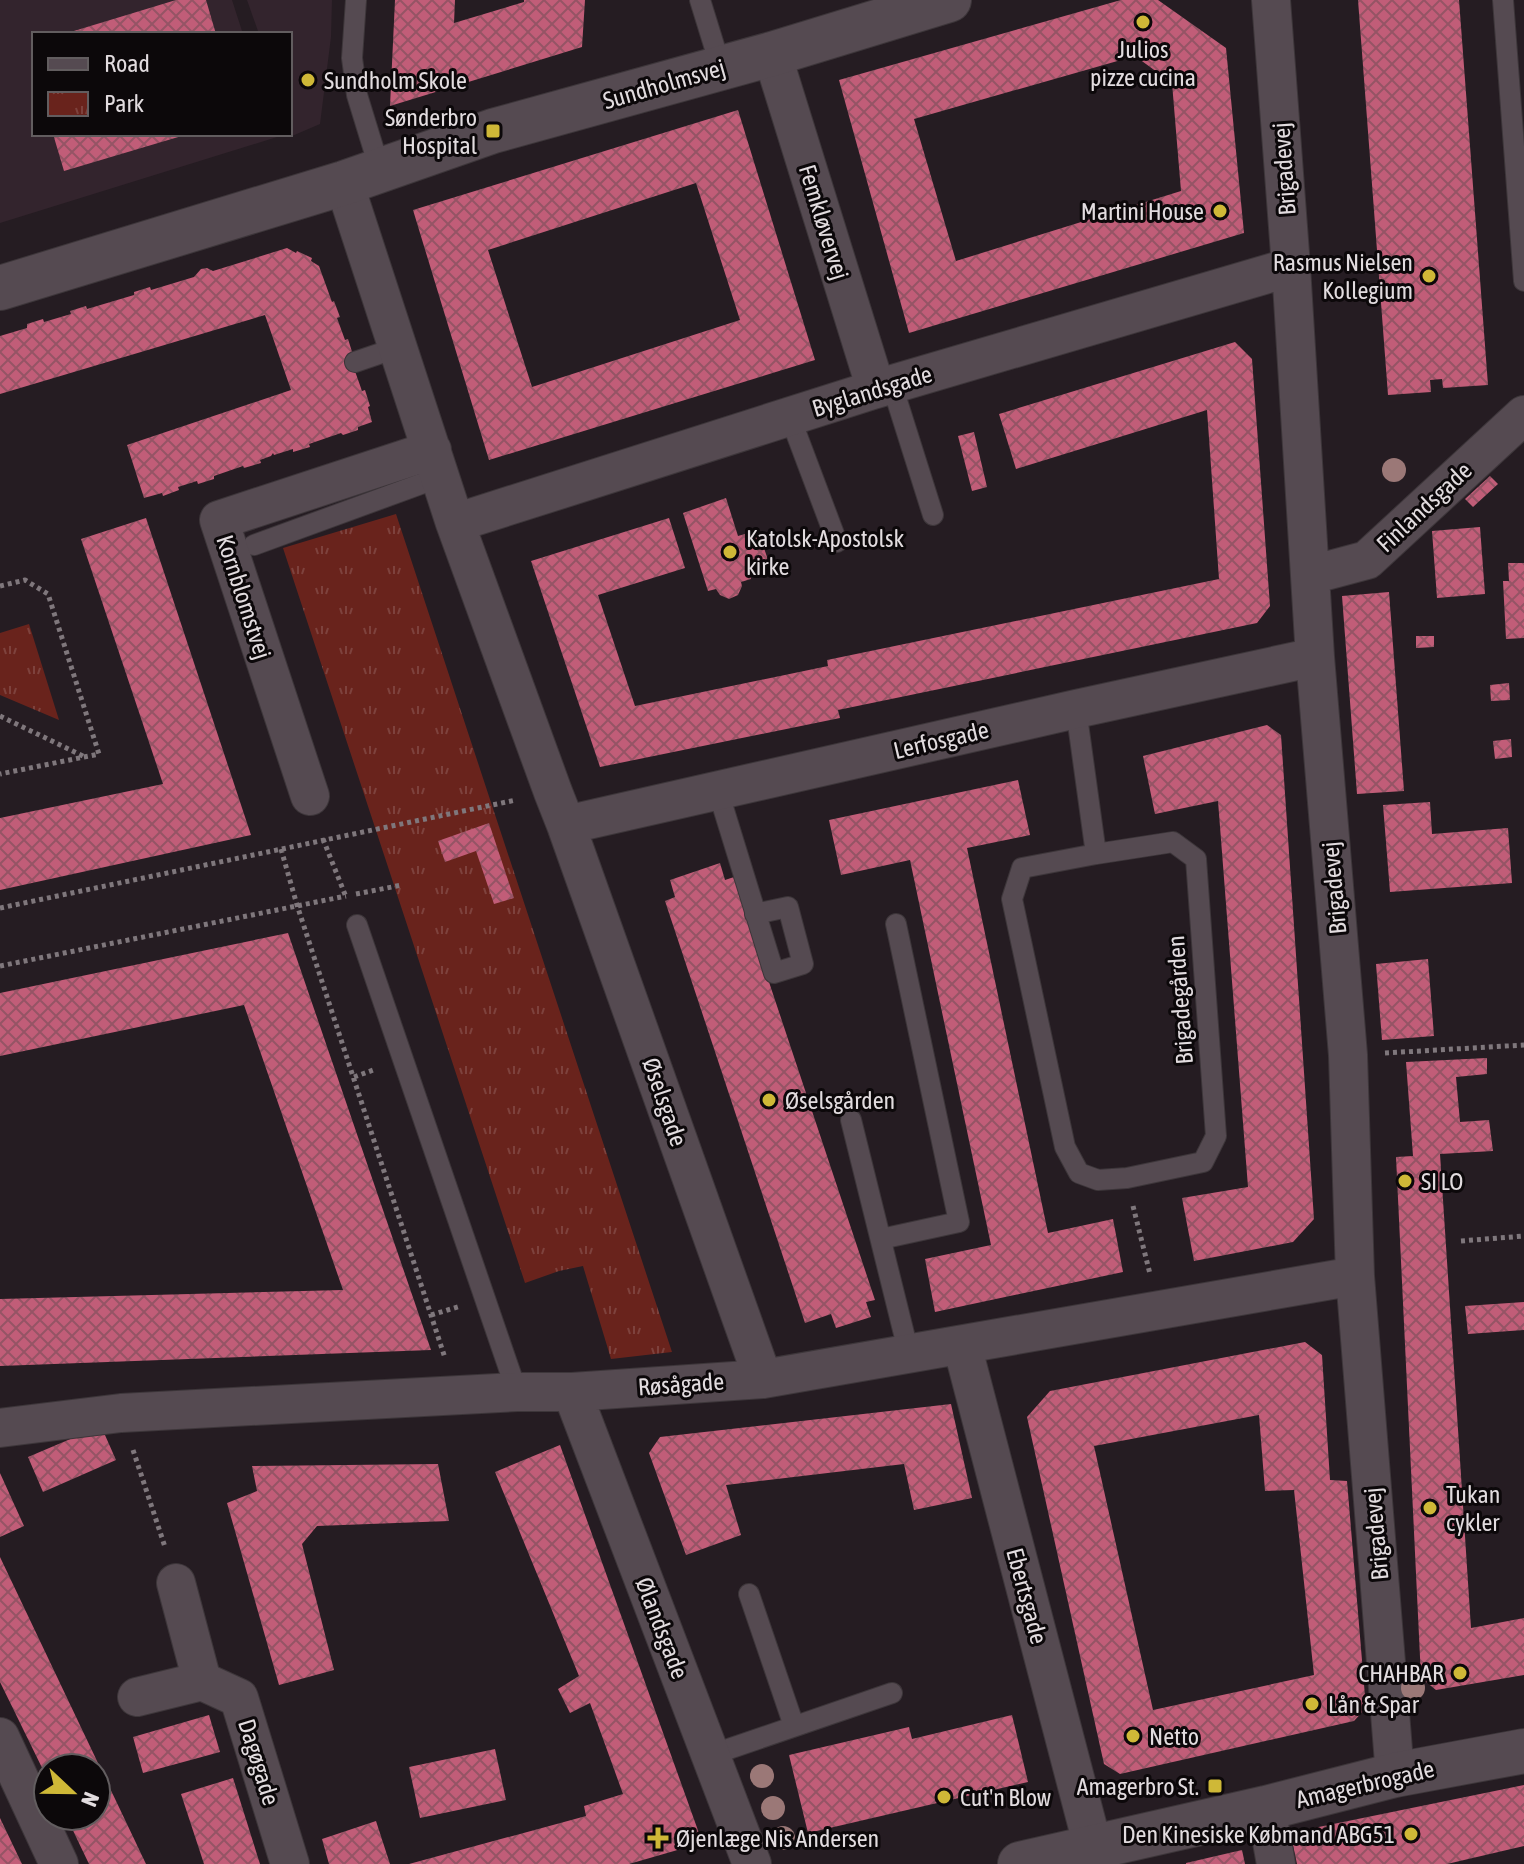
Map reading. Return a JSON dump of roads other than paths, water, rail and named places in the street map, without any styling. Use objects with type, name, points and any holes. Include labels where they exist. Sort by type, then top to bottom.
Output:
[{"type":"street","name":"Sundholmsvej","points":[[0,288],[362,176],[493,131],[772,54],[949,0]]},
{"type":"street","name":"Brigadevej","points":[[1271,0],[1315,657],[1348,1055],[1355,1276],[1395,1775]]},
{"type":"street","name":"Femkløvervej","points":[[772,54],[884,387]]},
{"type":"street","points":[[362,176],[399,347],[455,523],[560,808]]},
{"type":"street","name":"Byglandsgade","points":[[455,523],[884,387],[1291,267]]},
{"type":"street","name":"Finlandsgade","points":[[1311,575],[1367,560],[1524,415]]},
{"type":"street","name":"Kornblomstvej","points":[[310,796],[219,520],[436,463]]},
{"type":"street","name":"Lerfosgade","points":[[560,808],[718,791],[1315,657]]},
{"type":"street","name":"Øselsgade","points":[[560,808],[763,1379]]},
{"type":"street","name":"Røsågade","points":[[0,1428],[121,1413],[517,1392],[572,1392],[763,1379],[1355,1276]]},
{"type":"street","name":"Ebertsgade","points":[[962,1345],[1093,1847]]},
{"type":"street","name":"Ølandsgade","points":[[572,1392],[752,1864]]},
{"type":"street","points":[[137,1697],[202,1681],[176,1583]]},
{"type":"street","name":"Dagøgade","points":[[202,1681],[239,1698],[290,1864]]},
{"type":"street","points":[[0,1737],[59,1864]]},
{"type":"street","name":"Amagerbrogade","points":[[1020,1864],[1395,1775],[1524,1751]]},
{"type":"street","points":[[1266,1808],[1276,1864]]},
{"type":"lane","points":[[356,0],[352,58],[362,176]]},
{"type":"lane","points":[[700,0],[721,68]]},
{"type":"lane","points":[[1503,0],[1524,281]]},
{"type":"lane","points":[[355,362],[399,347]]},
{"type":"lane","points":[[884,387],[933,515]]},
{"type":"lane","points":[[790,417],[837,542]]},
{"type":"lane","points":[[254,545],[436,463]]},
{"type":"lane","points":[[1076,709],[1096,854]]},
{"type":"lane","points":[[718,791],[755,914]]},
{"type":"lane","name":"Brigadegården","points":[[1173,842],[1196,859],[1216,1136],[1203,1162],[1127,1178],[1098,1180],[1079,1173],[1065,1147],[1012,899],[1022,868],[1096,854],[1173,842]]},
{"type":"lane","points":[[881,1239],[959,1222],[896,924]]},
{"type":"lane","points":[[357,925],[517,1392]]},
{"type":"lane","points":[[851,1120],[909,1354]]},
{"type":"lane","points":[[749,1594],[794,1726]]},
{"type":"lane","points":[[711,1755],[892,1693]]},
{"type":"place","name":"Julios pizze cucina","points":[[1143,22]]},
{"type":"place","name":"Sundholm Skole","points":[[308,80]]},
{"type":"place","name":"Sønderbro Hospital","points":[[493,131]]},
{"type":"place","name":"Martini House","points":[[1220,211]]},
{"type":"place","name":"Rasmus Nielsen Kollegium","points":[[1429,276]]},
{"type":"place","name":"Katolsk-Apostolsk kirke","points":[[730,552]]},
{"type":"place","name":"Øselsgården","points":[[769,1100]]},
{"type":"place","name":"SI LO","points":[[1405,1181]]},
{"type":"place","name":"Tukan cykler","points":[[1430,1508]]},
{"type":"place","name":"CHAHBAR","points":[[1460,1673]]},
{"type":"place","name":"Lån & Spar","points":[[1312,1704]]},
{"type":"place","name":"Netto","points":[[1133,1736]]},
{"type":"place","name":"Amagerbro St.","points":[[1215,1786]]},
{"type":"place","name":"Cut'n Blow","points":[[944,1797]]},
{"type":"place","name":"Den Kinesiske Købmand ABG51","points":[[1411,1834]]},
{"type":"place","name":"Øjenlæge Nis Andersen","points":[[658,1838]]}]
